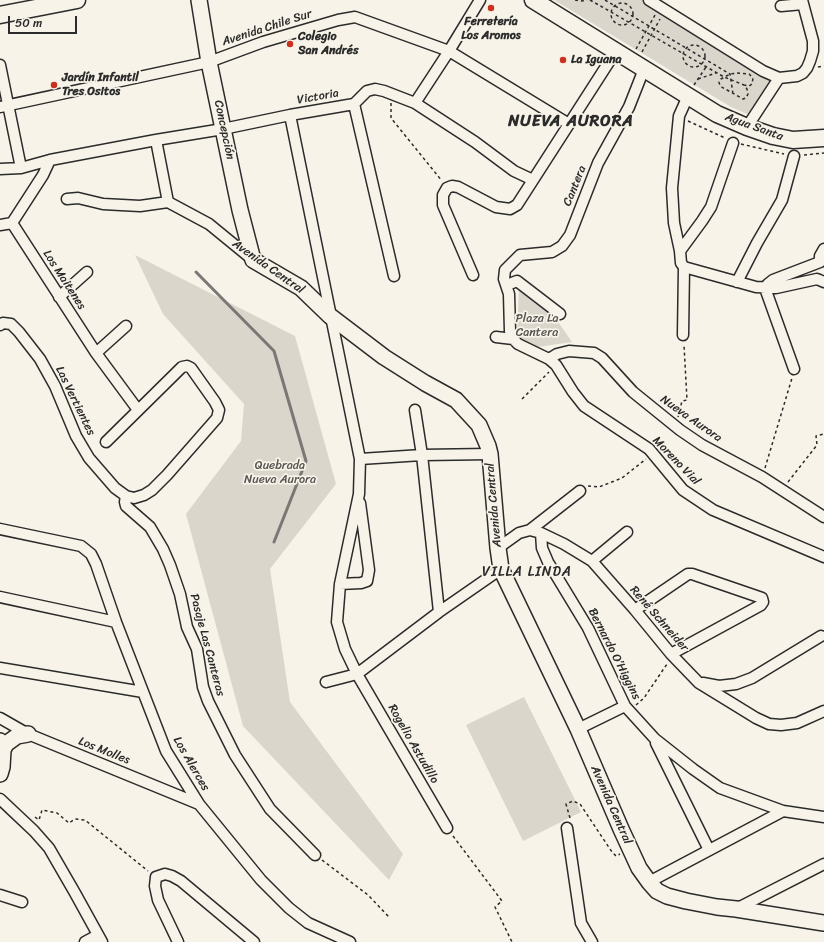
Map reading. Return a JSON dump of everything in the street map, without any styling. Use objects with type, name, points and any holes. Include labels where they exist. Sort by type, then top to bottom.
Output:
[{"type":"main road","points":[[0,15],[22,5],[77,0]]},
{"type":"main road","name":"Agua Santa","points":[[533,0],[644,69],[691,91],[717,114],[773,136],[793,140],[824,138]]},
{"type":"street","name":"Concepción","points":[[198,0],[209,62],[240,210],[253,260]]},
{"type":"street","points":[[415,103],[449,52],[480,0]]},
{"type":"street","points":[[649,0],[763,71],[779,78],[797,76],[807,68],[813,51],[813,41],[803,2],[780,6]]},
{"type":"street","name":"Avenida Chile Sur","points":[[4,106],[209,62],[263,42],[338,20],[355,17],[449,52],[569,124]]},
{"type":"street","points":[[473,275],[443,205],[443,195],[447,188],[452,186],[458,187],[496,207],[510,209],[517,205],[616,51]]},
{"type":"street","points":[[0,65],[4,106],[21,168]]},
{"type":"street","name":"Cantera","points":[[506,282],[505,270],[520,255],[552,252],[562,246],[570,235],[598,163],[629,107],[644,69]]},
{"type":"street","points":[[747,127],[779,78]]},
{"type":"street","name":"Victoria","points":[[0,169],[21,168],[50,160],[354,104],[367,91],[375,89],[392,93],[415,103],[475,142],[514,171],[533,180]]},
{"type":"street","points":[[683,335],[684,267],[681,263],[674,223],[672,188],[679,116],[691,91]]},
{"type":"street","points":[[354,104],[394,276]]},
{"type":"street","name":"Rogelio Astudillo","points":[[290,115],[360,460],[359,494],[369,570],[367,581],[361,583],[340,584]]},
{"type":"street","points":[[67,199],[78,198],[103,204],[140,206],[168,202],[156,140]]},
{"type":"street","points":[[680,251],[711,207],[733,143]]},
{"type":"street","points":[[737,282],[757,242],[782,200],[794,156]]},
{"type":"street","points":[[0,225],[12,224],[44,175],[50,160]]},
{"type":"street","name":"Avenida Central","points":[[168,202],[209,224],[253,260],[301,288],[330,316],[384,357],[456,400],[479,425],[490,454],[501,569],[578,729],[639,868],[649,882],[657,890],[667,896],[717,907],[824,923]]},
{"type":"street","name":"Los Maitenes","points":[[12,224],[96,352],[138,410]]},
{"type":"street","points":[[765,288],[773,280],[822,262],[820,256],[824,249]]},
{"type":"street","points":[[684,267],[756,288],[776,288],[816,279],[824,282]]},
{"type":"street","points":[[59,297],[87,272]]},
{"type":"street","points":[[553,362],[518,344],[513,339],[510,331],[510,294],[506,282],[517,281],[560,314]]},
{"type":"street","points":[[765,288],[794,369]]},
{"type":"street","name":"Las Vertientes","points":[[0,325],[3,323],[11,324],[40,359],[55,386],[76,436],[89,458],[114,488],[126,496]]},
{"type":"street","points":[[96,352],[126,326]]},
{"type":"street","points":[[496,337],[513,339]]},
{"type":"street","name":"Nueva Aurora","points":[[553,362],[557,354],[569,351],[594,353],[602,358],[633,392],[680,430],[702,445],[762,477],[824,517]]},
{"type":"street","name":"Moreno Vial","points":[[553,362],[584,406],[649,449],[683,490],[713,510],[824,557]]},
{"type":"street","points":[[106,442],[182,367],[187,366],[191,368],[219,410],[217,418],[152,490],[144,495],[134,498],[126,496]]},
{"type":"street","points":[[415,410],[422,455],[439,612]]},
{"type":"street","points":[[360,460],[422,455],[490,454]]},
{"type":"street","points":[[498,548],[519,533],[530,530],[580,491]]},
{"type":"street","name":"Rogelio Astudillo","points":[[359,494],[340,584],[337,622],[345,649],[357,674],[447,828]]},
{"type":"street","name":"Pasaje Las Canteras","points":[[126,496],[126,506],[150,527],[170,565],[180,594],[187,627],[197,649],[208,701],[235,755],[270,809],[315,855]]},
{"type":"street","name":"Los Alerces","points":[[0,530],[81,546],[91,554],[166,751],[199,804],[261,880],[289,908],[308,923],[350,942]]},
{"type":"street","name":"René Schneider","points":[[530,530],[541,533],[564,544],[592,561],[672,655],[699,683],[756,718],[769,724],[781,726],[797,723],[824,711]]},
{"type":"street","points":[[592,561],[627,532]]},
{"type":"street","name":"Bernardo O’Higgins","points":[[541,533],[542,548],[548,562],[588,628],[627,709],[655,739],[720,788],[783,811],[824,817]]},
{"type":"street","points":[[326,682],[357,674],[439,612],[501,569]]},
{"type":"street","points":[[635,610],[684,576],[692,574],[762,598],[763,602],[761,605],[672,655]]},
{"type":"street","points":[[0,597],[116,622]]},
{"type":"street","points":[[699,683],[719,686],[736,684],[752,678],[821,636]]},
{"type":"street","points":[[0,668],[143,692]]},
{"type":"street","points":[[578,729],[627,709]]},
{"type":"street","name":"Los Molles","points":[[0,718],[28,734],[199,804]]},
{"type":"street","points":[[0,774],[2,767],[2,745],[6,744],[17,736],[28,734]]},
{"type":"street","points":[[655,739],[709,850]]},
{"type":"street","points":[[0,800],[34,831],[49,848],[100,938],[85,942]]},
{"type":"street","points":[[649,882],[783,811]]},
{"type":"street","points":[[567,829],[580,923],[592,942]]},
{"type":"street","points":[[736,909],[824,864]]},
{"type":"street","points":[[178,942],[158,900],[155,886],[156,877],[165,874],[181,881],[254,942]]},
{"type":"street","points":[[0,895],[22,902]]},
{"type":"path","points":[[575,0],[582,2],[587,0]]},
{"type":"path","points":[[590,0],[724,77],[749,86],[754,80],[752,76],[744,73],[730,74],[724,77],[719,82],[720,86],[741,99],[745,99],[747,96],[748,91],[744,85]]},
{"type":"path","points":[[605,0],[730,74],[733,94]]},
{"type":"path","points":[[620,2],[628,4],[632,9],[633,16],[629,22],[622,25],[616,24],[611,19],[610,12],[614,5],[620,2]]},
{"type":"path","points":[[636,49],[649,26],[662,8]]},
{"type":"path","points":[[642,53],[655,29],[662,8]]},
{"type":"path","points":[[693,45],[700,46],[705,52],[705,59],[702,64],[696,67],[687,65],[683,60],[683,54],[686,48],[693,45]]},
{"type":"path","points":[[691,91],[706,67]]},
{"type":"path","points":[[698,79],[716,73]]},
{"type":"path","points":[[392,93],[390,118],[447,188]]},
{"type":"path","points":[[679,116],[733,143]]},
{"type":"path","points":[[679,421],[678,416],[682,401],[687,400],[683,335]]},
{"type":"path","points":[[522,399],[553,362]]},
{"type":"path","points":[[762,477],[794,369]]},
{"type":"path","points":[[782,490],[817,445],[816,436],[824,434]]},
{"type":"path","points":[[580,491],[579,483],[599,487],[622,478],[652,454]]},
{"type":"path","points":[[627,709],[644,698],[672,655]]},
{"type":"path","points":[[567,829],[570,828],[569,813],[566,804],[573,801],[580,804],[616,856],[631,851]]},
{"type":"path","points":[[32,816],[39,820],[42,810],[57,813],[69,823],[75,819],[85,820],[156,877]]},
{"type":"path","points":[[447,828],[502,901],[495,907],[512,942]]},
{"type":"path","points":[[315,855],[368,895],[389,918]]},
{"type":"green space","points":[[554,0],[644,0],[771,79],[771,85],[751,113],[747,114],[731,107]]},
{"type":"green space","name":"Quebrada Nueva Aurora","points":[[135,255],[295,336],[336,484],[270,569],[290,702],[403,854],[389,880],[243,726],[186,514],[241,441],[244,404],[163,314]]},
{"type":"green space","name":"Plaza La Cantera","points":[[519,286],[552,313],[572,342],[538,347],[517,338]]},
{"type":"green space","points":[[524,697],[581,812],[523,841],[466,725]]},
{"type":"waterway","points":[[196,272],[274,351],[306,461],[274,542]]},
{"type":"place","name":"Ferretería Los Aromos","points":[[491,8]]},
{"type":"place","name":"Colegio San Andrés","points":[[290,44]]},
{"type":"place","name":"La Iguana","points":[[563,60]]},
{"type":"place","name":"Jardín Infantil Tres Ositos","points":[[54,85]]},
{"type":"district","name":"NUEVA AURORA","points":[[571,122]]},
{"type":"district","name":"VILLA LINDA","points":[[527,572]]}]
